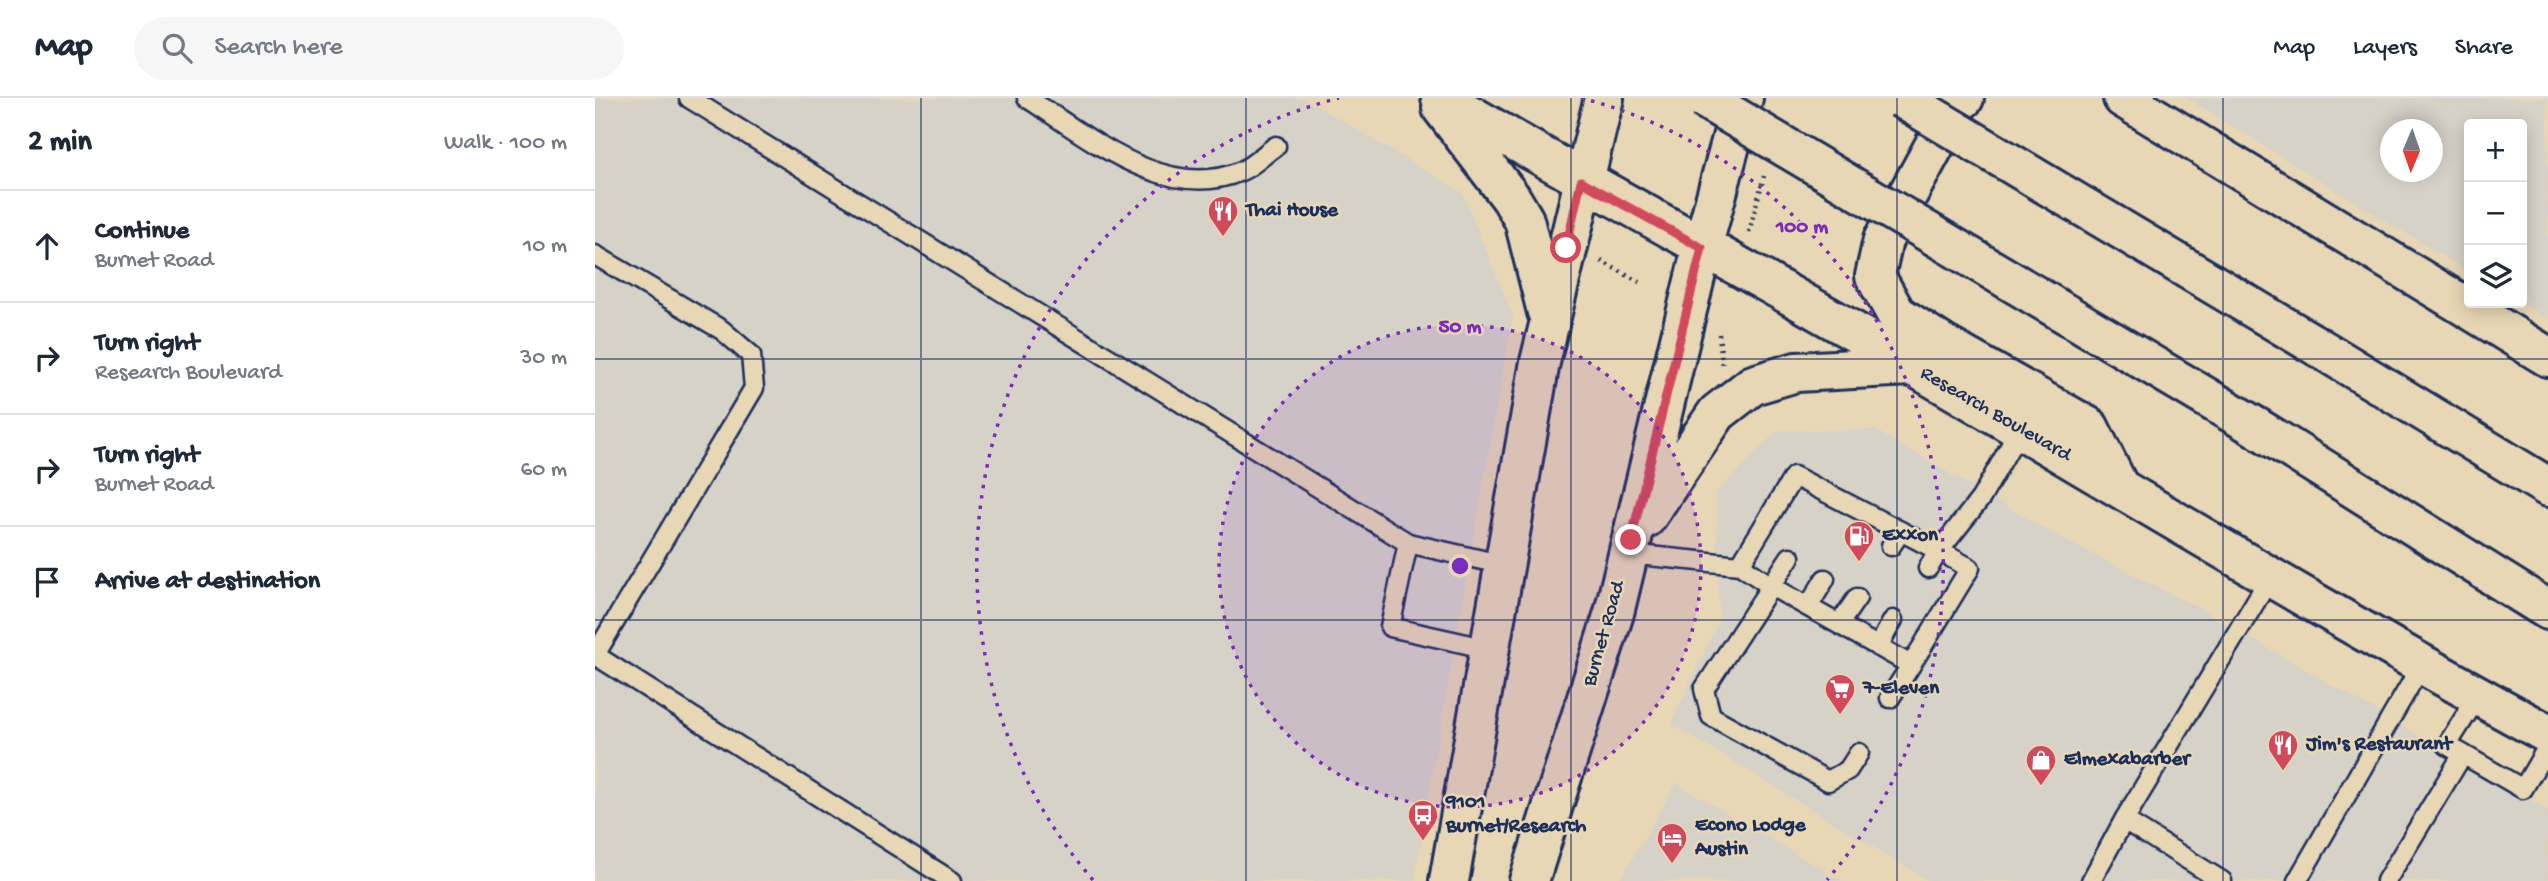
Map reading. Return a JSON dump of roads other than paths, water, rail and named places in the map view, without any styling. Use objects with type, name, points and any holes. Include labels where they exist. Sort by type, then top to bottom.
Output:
[{"type":"main road","points":[[1435,98],[1511,198],[1524,220],[1549,323]]},
{"type":"main road","name":"Research Boulevard","points":[[1441,98],[1581,181],[2021,429],[2421,666],[2548,734]]},
{"type":"main road","points":[[1449,881],[1549,323],[1581,181],[1604,98]]},
{"type":"main road","points":[[1703,98],[2256,427],[2548,610]]},
{"type":"main road","name":"Burnet Road","points":[[1529,881],[1614,613],[1702,248],[1743,98]]},
{"type":"main road","points":[[1901,98],[2548,487]]},
{"type":"main road","points":[[1964,98],[1957,104],[1883,240],[1875,276],[1896,314],[1946,346],[2089,427],[2119,487]]},
{"type":"main road","points":[[2123,98],[2548,356]]},
{"type":"main road","points":[[1629,547],[1717,413],[1753,385],[1796,372],[1912,366]]},
{"type":"lane","points":[[689,98],[1408,543],[1504,565]]},
{"type":"lane","points":[[1027,98],[1128,161],[1168,177],[1212,178],[1242,171],[1276,146]]},
{"type":"lane","points":[[595,255],[722,330],[751,355],[754,388],[595,655],[953,881]]},
{"type":"lane","points":[[1928,569],[1981,498],[2021,429]]},
{"type":"lane","points":[[1740,565],[1794,476],[1826,499],[1862,519],[1901,531],[1970,568],[1890,698]]},
{"type":"lane","points":[[1891,546],[1901,531]]},
{"type":"lane","points":[[1408,543],[1390,627],[1489,649]]},
{"type":"lane","points":[[1629,547],[1740,565],[1771,586],[1911,665]]},
{"type":"lane","points":[[1790,557],[1704,689],[1711,716],[1828,781],[1848,770],[1859,753]]},
{"type":"lane","points":[[2091,881],[2124,820],[2271,576]]},
{"type":"lane","points":[[1808,607],[1825,579]]},
{"type":"lane","points":[[1839,624],[1857,598]]},
{"type":"lane","points":[[1878,647],[1893,620]]},
{"type":"lane","points":[[2297,881],[2421,666]]},
{"type":"lane","points":[[2477,696],[2447,745],[2523,789],[2548,746]]},
{"type":"lane","points":[[2386,881],[2463,754]]},
{"type":"lane","points":[[2124,820],[2222,881]]},
{"type":"place","name":"Thai House","points":[[1223,238]]},
{"type":"place","name":"Exxon","points":[[1859,563]]},
{"type":"place","name":"7-Eleven","points":[[1840,716]]},
{"type":"place","name":"Jim's Restaurant","points":[[2283,772]]},
{"type":"place","name":"Elmexabarber","points":[[2041,787]]},
{"type":"place","name":"9101 Burnet/Research","points":[[1423,842]]},
{"type":"place","name":"Econo Lodge Austin","points":[[1672,865]]}]
